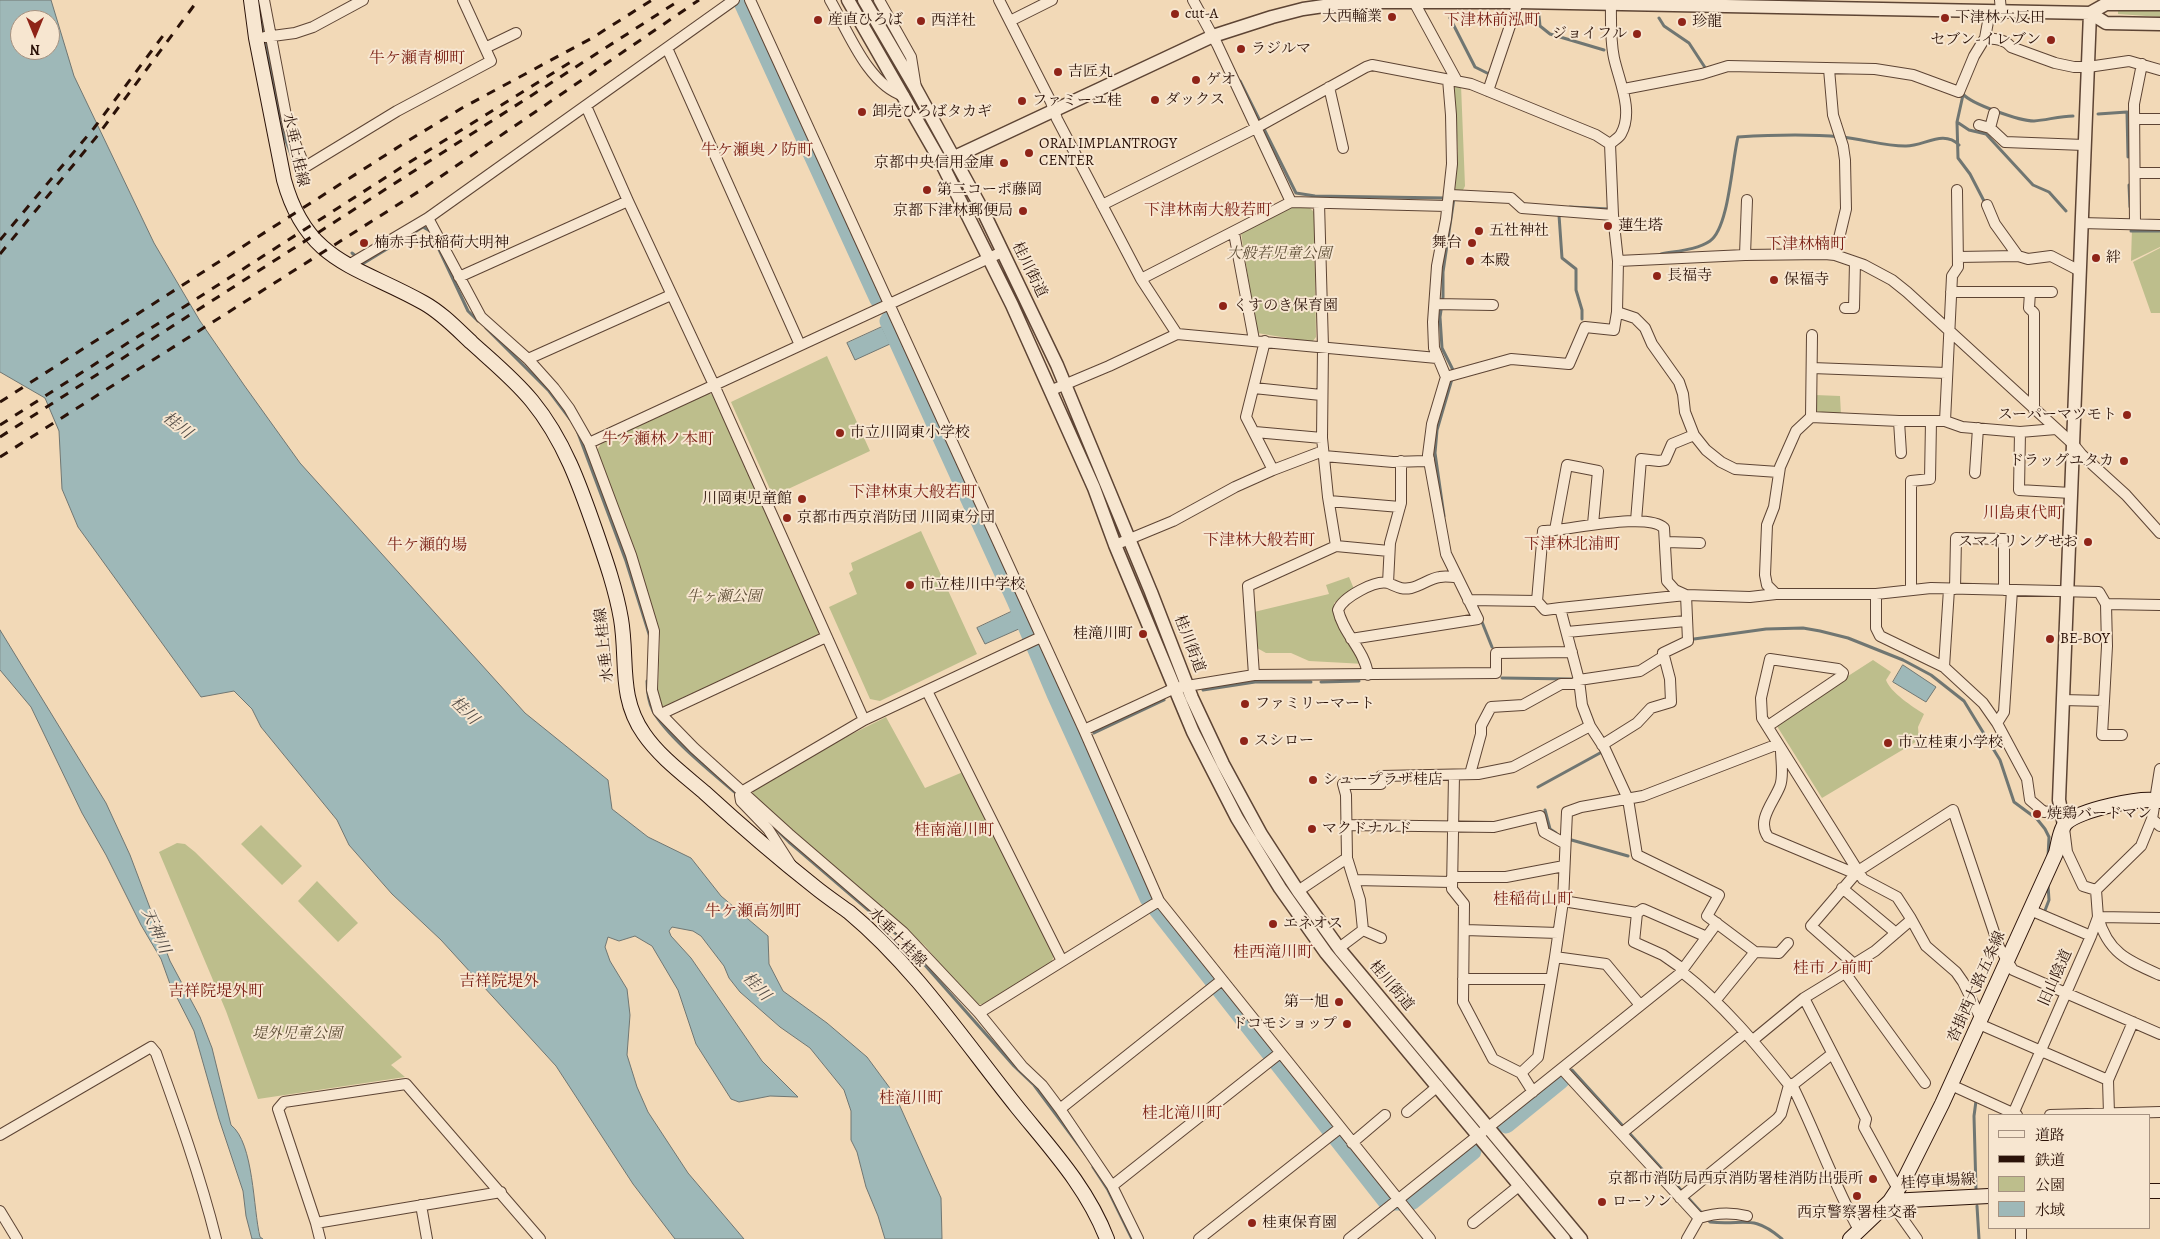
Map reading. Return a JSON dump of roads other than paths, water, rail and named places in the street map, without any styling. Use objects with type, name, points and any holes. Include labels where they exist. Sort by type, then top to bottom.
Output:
[{"type":"main road","name":"水垂上桂線","points":[[251,0],[263,37],[290,202],[309,232],[330,255],[354,262],[437,311],[532,401],[564,450],[586,502],[604,556],[622,624],[625,687],[628,701],[635,720],[646,736],[673,765],[795,871],[848,912],[880,940],[922,987],[1065,1164],[1102,1225],[1108,1239]]},
{"type":"main road","points":[[2064,825],[2074,817],[2109,806],[2157,800]]},
{"type":"main road","name":"沓掛西大路五条線","points":[[1855,1235],[1894,1195],[1951,1085],[2056,853],[2064,825]]},
{"type":"main road","name":"桂停車場線","points":[[1894,1195],[1988,1196]]},
{"type":"street","points":[[264,0],[263,37],[288,126],[304,168],[397,111],[491,61],[463,0]]},
{"type":"street","points":[[263,37],[295,33],[313,27],[363,0]]},
{"type":"street","points":[[354,262],[428,218],[734,0]]},
{"type":"street","points":[[750,0],[890,304],[1036,640],[1084,730],[1155,904],[1222,980],[1277,1056],[1352,1143],[1430,1239]]},
{"type":"street","points":[[830,0],[875,78],[895,93],[904,96]]},
{"type":"street","name":"桂川街道","points":[[848,0],[942,164],[990,258],[1052,390],[1116,545],[1181,687],[1261,834],[1298,891],[1339,948],[1484,1132],[1520,1186],[1564,1239]]},
{"type":"street","name":"桂川街道","points":[[864,0],[954,158],[1002,252],[1065,384],[1130,540],[1181,687],[1217,781],[1280,888],[1348,980],[1438,1086],[1484,1132],[1581,1239]]},
{"type":"street","points":[[879,0],[911,56],[916,89]]},
{"type":"street","points":[[999,0],[1141,279],[1177,334]]},
{"type":"street","points":[[1010,22],[1052,0]]},
{"type":"street","points":[[1192,0],[1260,125],[1291,202]]},
{"type":"street","points":[[942,164],[1213,36],[1272,17],[1330,3],[1463,1],[1997,7],[2090,13],[2106,23],[2160,24]]},
{"type":"street","points":[[1351,639],[1478,619],[1446,554],[1429,440],[1446,377],[1437,358],[1433,322],[1438,266],[1452,164],[1452,80],[1414,2]]},
{"type":"street","points":[[1488,91],[1518,2]]},
{"type":"street","points":[[1610,144],[1621,135],[1626,112],[1624,89],[1614,57],[1611,32],[1611,2]]},
{"type":"street","points":[[2090,13],[2106,4],[2160,4]]},
{"type":"street","points":[[1624,89],[1702,74],[1728,66],[1893,71],[1913,75],[1959,92],[1974,56],[1985,38],[1997,7]]},
{"type":"street","points":[[2090,13],[2059,800],[2067,852],[2083,886],[2096,890],[2128,861],[2156,822],[2160,769]]},
{"type":"street","points":[[485,48],[516,33]]},
{"type":"street","points":[[1985,38],[1996,39],[2011,47],[2055,63],[2088,67],[2129,61],[2160,70]]},
{"type":"street","points":[[667,48],[800,345]]},
{"type":"street","points":[[2135,224],[2134,104],[2142,64]]},
{"type":"street","points":[[1102,205],[1260,125],[1372,65],[1452,80],[1488,91],[1596,135],[1610,144]]},
{"type":"street","points":[[1830,69],[1833,115],[1843,146],[1845,160],[1846,209],[1835,255]]},
{"type":"street","points":[[1329,87],[1344,148]]},
{"type":"street","points":[[586,106],[671,295],[714,385],[864,720]]},
{"type":"street","points":[[1990,128],[1994,114]]},
{"type":"street","points":[[2135,119],[2160,119]]},
{"type":"street","points":[[1979,125],[1990,128],[2005,142],[2084,146]]},
{"type":"street","points":[[1446,377],[1512,359],[1569,364],[1584,327],[1614,330],[1617,312],[1618,261],[1613,215],[1610,144]]},
{"type":"street","points":[[2136,173],[2160,173]]},
{"type":"street","points":[[1945,421],[1952,276],[1958,267],[1957,190]]},
{"type":"street","points":[[1141,279],[1291,202],[1319,204],[1511,198],[1519,205],[1613,215]]},
{"type":"street","points":[[1745,255],[1747,200]]},
{"type":"street","points":[[459,277],[628,201]]},
{"type":"street","points":[[1319,204],[1323,347],[1322,438],[1336,546]]},
{"type":"street","points":[[1987,205],[1995,224],[2018,256]]},
{"type":"street","points":[[428,218],[481,317],[528,359],[569,408],[589,443],[628,544],[654,631],[652,690],[658,711],[741,796],[768,828],[795,871]]},
{"type":"street","points":[[2081,222],[2160,225]]},
{"type":"street","points":[[1234,232],[1254,340]]},
{"type":"street","points":[[589,443],[1002,252]]},
{"type":"street","points":[[1618,261],[1745,255],[1835,255],[1892,280],[1924,306],[2034,410],[2073,444],[2082,455],[2126,495],[2160,533]]},
{"type":"street","points":[[1958,257],[2018,256],[2028,259],[2051,256],[2080,270]]},
{"type":"street","points":[[1845,308],[1854,308],[1854,262]]},
{"type":"street","points":[[1951,292],[2052,292]]},
{"type":"street","points":[[2030,292],[2029,308],[2034,313],[2034,410]]},
{"type":"street","points":[[528,359],[671,295]]},
{"type":"street","points":[[1435,304],[1493,305]]},
{"type":"street","points":[[1617,312],[1641,322],[1652,344],[1679,382],[1683,394],[1685,412],[1694,435],[1706,450],[1721,462],[1735,469],[1778,472]]},
{"type":"street","points":[[1052,390],[1177,334],[1437,358]]},
{"type":"street","points":[[1811,417],[1812,335]]},
{"type":"street","points":[[1265,341],[1246,417],[1273,470]]},
{"type":"street","points":[[1812,368],[1946,373]]},
{"type":"street","points":[[1254,388],[1321,395]]},
{"type":"street","points":[[1776,594],[1766,580],[1765,550],[1767,525],[1776,500],[1778,472],[1796,431],[1811,417],[1945,421],[1962,427],[2020,432],[2056,429]]},
{"type":"street","points":[[1899,421],[1901,453]]},
{"type":"street","points":[[1911,590],[1911,480],[1930,479],[1931,421]]},
{"type":"street","points":[[1976,473],[1978,428]]},
{"type":"street","points":[[1255,432],[1322,438]]},
{"type":"street","points":[[2020,432],[2019,490],[2071,493]]},
{"type":"street","points":[[1636,522],[1641,459],[1665,460],[1672,444],[1694,435]]},
{"type":"street","points":[[1116,545],[1173,521],[1235,487],[1273,470],[1324,454],[1401,462],[1433,461]]},
{"type":"street","points":[[1388,583],[1389,551],[1400,507],[1401,462]]},
{"type":"street","points":[[1555,530],[1567,465],[1598,471],[1593,524]]},
{"type":"street","points":[[1329,501],[1400,507]]},
{"type":"street","points":[[1686,595],[1675,590],[1667,581],[1665,532],[1661,525],[1654,522],[1593,524],[1543,531],[1537,601],[1545,610],[1686,595],[1750,597],[1776,594],[1876,594],[1911,590],[1952,589],[2099,592],[2106,604],[2107,646],[2102,735],[2122,735]]},
{"type":"street","points":[[1944,667],[1956,538],[2004,539],[2008,590],[2004,712],[1997,723]]},
{"type":"street","points":[[1666,542],[1700,543]]},
{"type":"street","points":[[1254,675],[1248,586],[1336,546],[1389,551]]},
{"type":"street","points":[[1368,675],[1367,665],[1340,617],[1340,605],[1350,596],[1367,587],[1388,583],[1396,588],[1410,588],[1439,577],[1456,577]]},
{"type":"street","points":[[1876,594],[1876,628],[1880,636],[1944,667],[1983,703],[1997,723],[2027,779],[2030,800],[2044,812],[2061,810]]},
{"type":"street","points":[[1602,746],[1637,723],[1651,708],[1671,702],[1670,679],[1663,653],[1688,641],[1686,595]]},
{"type":"street","points":[[1468,600],[1537,601]]},
{"type":"street","points":[[2106,604],[2160,605]]},
{"type":"street","points":[[1560,608],[1580,680],[1582,705],[1590,726],[1628,799],[1637,855],[1719,895],[1708,916],[1755,952],[1779,953],[1788,943]]},
{"type":"street","points":[[1567,632],[1686,621]]},
{"type":"street","points":[[661,714],[826,637]]},
{"type":"street","points":[[741,796],[864,720],[1036,640]]},
{"type":"street","points":[[1084,730],[1181,687],[1254,675],[1496,673],[1496,653],[1572,652]]},
{"type":"street","points":[[1470,774],[1481,734],[1481,726],[1491,707],[1523,705],[1561,684],[1574,684],[1580,680],[1640,671],[1664,656]]},
{"type":"street","points":[[1768,726],[1842,676],[1842,673],[1838,669],[1770,659],[1761,698],[1762,721],[1768,726],[1863,879],[1897,897],[1926,946],[1956,972],[1969,993],[1980,1021],[2041,1051],[2108,1080]]},
{"type":"street","points":[[927,691],[1062,961]]},
{"type":"street","points":[[2062,700],[2104,701]]},
{"type":"street","points":[[1363,930],[1360,900],[1347,858],[1346,795],[1344,784],[1381,784],[1380,776],[1470,774],[1514,767],[1590,726]]},
{"type":"street","points":[[1521,1073],[1538,1057],[1563,901],[1565,816],[1569,810],[1628,799],[1779,746]]},
{"type":"street","points":[[1779,746],[1781,784],[1764,819],[1765,832],[1771,840],[1849,871],[1858,871]]},
{"type":"street","points":[[1454,775],[1452,889],[1464,904],[1463,1002],[1493,1059],[1521,1073],[1533,1092]]},
{"type":"street","points":[[741,796],[903,932],[979,1014],[1022,1066],[1042,1085],[1060,1109],[1112,1186],[1138,1239]]},
{"type":"street","points":[[1854,964],[1810,926],[1858,871],[1953,810],[1998,947],[2013,970],[2160,1034]]},
{"type":"street","points":[[1346,825],[1494,827],[1540,816],[1544,832],[1564,843]]},
{"type":"street","points":[[1298,891],[1347,858]]},
{"type":"street","points":[[1354,880],[1506,877],[1564,866]]},
{"type":"street","points":[[1842,888],[1896,933]]},
{"type":"street","name":"旧山陰道","points":[[2014,1114],[2098,917],[2096,890]]},
{"type":"street","points":[[1563,901],[1637,913],[1643,909],[1707,937]]},
{"type":"street","points":[[979,1014],[1155,904]]},
{"type":"street","points":[[2030,910],[2091,936]]},
{"type":"street","points":[[1637,913],[1634,942],[1663,955],[1682,970],[1753,1040],[1794,1089],[1816,1135],[1855,1235]]},
{"type":"street","points":[[2160,918],[2098,917],[2102,930],[2113,949],[2129,962],[2160,975]]},
{"type":"street","points":[[1753,1040],[1804,998],[1845,973],[1854,964],[1875,951],[1911,920]]},
{"type":"street","points":[[1350,1239],[1682,970],[1717,923]]},
{"type":"street","points":[[1363,930],[1381,938]]},
{"type":"street","points":[[1339,948],[1363,930]]},
{"type":"street","points":[[1465,930],[1558,933]]},
{"type":"street","points":[[1715,1001],[1755,952]]},
{"type":"street","points":[[1555,957],[1606,964],[1640,1004]]},
{"type":"street","points":[[1845,973],[1925,1083]]},
{"type":"street","points":[[1463,978],[1550,979]]},
{"type":"street","points":[[1060,1109],[1222,980]]},
{"type":"street","points":[[1804,998],[1866,1119],[1864,1128],[1894,1195],[1917,1239]]},
{"type":"street","points":[[2133,1022],[2108,1080],[2108,1114],[2160,1112]]},
{"type":"street","points":[[1622,1133],[1744,1033]]},
{"type":"street","points":[[0,1135],[151,1047],[156,1053],[181,1122],[204,1191],[216,1239]]},
{"type":"street","points":[[1789,1085],[1795,1083],[1832,1054]]},
{"type":"street","points":[[1112,1186],[1277,1056]]},
{"type":"street","points":[[1562,1069],[1699,1218]]},
{"type":"street","points":[[320,1239],[278,1109],[284,1102],[406,1084],[502,1192],[540,1239]]},
{"type":"street","points":[[1680,1198],[1777,1119],[1789,1085]]},
{"type":"street","name":"旧山陰道","points":[[1951,1085],[2012,1114]]},
{"type":"street","points":[[1407,1112],[1438,1086]]},
{"type":"street","points":[[1352,1143],[1385,1115]]},
{"type":"street","points":[[1198,1239],[1340,1129]]},
{"type":"street","points":[[1473,1223],[1520,1186]]},
{"type":"street","points":[[316,1223],[502,1192]]},
{"type":"street","points":[[421,1205],[427,1239]]},
{"type":"street","points":[[0,1211],[17,1239]]},
{"type":"street","points":[[1687,1239],[1699,1218],[1727,1214],[1747,1216]]},
{"type":"water","name":"桂川","points":[[0,0],[51,0],[54,10],[10,10],[10,60],[60,60],[60,30],[74,76],[154,243],[200,321],[300,463],[525,713],[608,780],[612,809],[648,837],[691,858],[721,896],[768,936],[769,964],[783,991],[827,1023],[867,1057],[895,1095],[941,1198],[942,1239],[885,1239],[866,1187],[857,1152],[851,1140],[851,1111],[844,1090],[810,1048],[780,1027],[740,992],[729,978],[724,966],[701,936],[693,931],[672,927],[669,931],[671,936],[691,958],[762,1061],[798,1097],[770,1096],[739,1102],[731,1099],[696,1044],[678,990],[652,946],[635,936],[619,941],[608,937],[605,947],[610,961],[627,989],[630,1015],[627,1055],[637,1087],[648,1112],[688,1173],[744,1239],[675,1239],[633,1184],[556,1066],[441,940],[392,894],[349,845],[337,820],[261,727],[252,709],[234,691],[201,697],[78,527],[62,489],[59,431],[45,398],[0,372]]},
{"type":"water","points":[[882,327],[890,344],[855,360],[847,343]]},
{"type":"water","points":[[1013,611],[1021,628],[985,644],[977,628]]},
{"type":"water","name":"天神川","points":[[0,630],[106,803],[130,855],[170,961],[200,1017],[212,1048],[231,1125],[239,1134],[244,1146],[252,1177],[260,1237],[263,1239],[252,1239],[246,1216],[243,1191],[219,1119],[194,1031],[170,984],[161,959],[82,813],[31,707],[0,670]]},
{"type":"water","points":[[1903,665],[1936,687],[1926,702],[1893,682]]},
{"type":"waterway","points":[[259,0],[281,127],[302,185]]},
{"type":"waterway","points":[[742,0],[879,299]]},
{"type":"waterway","points":[[1539,16],[1540,26],[1550,34],[1604,50]]},
{"type":"waterway","points":[[1450,18],[1475,67],[1487,73]]},
{"type":"waterway","points":[[1659,18],[1664,26],[1689,43],[1706,69]]},
{"type":"waterway","points":[[1240,81],[1296,193],[1315,196],[1446,198]]},
{"type":"waterway","points":[[1963,94],[1985,107],[2027,120],[2034,121],[2073,116]]},
{"type":"waterway","points":[[1963,95],[1957,122],[1969,130],[1986,134],[2033,185],[2049,192],[2066,211]]},
{"type":"waterway","points":[[2098,114],[2127,112],[2128,157]]},
{"type":"waterway","points":[[1957,122],[1958,158],[1970,174],[1984,201]]},
{"type":"waterway","points":[[1661,254],[1686,250],[1705,244],[1716,234],[1722,223],[1726,208],[1738,137],[1829,136],[1905,146],[1946,139],[1953,140],[1959,145]]},
{"type":"waterway","points":[[2129,185],[2130,207]]},
{"type":"waterway","points":[[1444,516],[1435,453],[1437,430],[1454,372],[1442,348],[1440,317],[1443,297],[1443,272],[1454,198]]},
{"type":"waterway","points":[[1570,207],[1609,209]]},
{"type":"waterway","points":[[1559,215],[1562,258],[1576,269],[1576,290],[1582,310],[1582,319]]},
{"type":"waterway","points":[[352,253],[364,263],[423,227],[430,231]]},
{"type":"waterway","points":[[2131,231],[2160,231]]},
{"type":"waterway","points":[[435,241],[468,311],[478,321]]},
{"type":"waterway","points":[[889,321],[1149,898],[1387,1201],[1411,1201],[1472,1151]]},
{"type":"waterway","points":[[486,328],[549,391],[570,419]]},
{"type":"waterway","points":[[578,433],[626,561],[650,637]]},
{"type":"waterway","points":[[1482,622],[1492,647]]},
{"type":"waterway","points":[[1694,639],[1766,629],[1803,628],[1848,638],[1903,660],[1931,675],[1964,701],[2000,760],[2014,802],[2037,819],[2045,829],[2049,837],[2048,857]]},
{"type":"waterway","points":[[1502,678],[1572,679]]},
{"type":"waterway","points":[[647,681],[650,704],[660,722],[692,755],[738,795]]},
{"type":"waterway","points":[[1321,682],[1359,681]]},
{"type":"waterway","points":[[1203,690],[1255,682],[1311,682]]},
{"type":"waterway","points":[[1094,733],[1164,700]]},
{"type":"waterway","points":[[1538,787],[1600,753]]},
{"type":"waterway","points":[[1545,810],[1550,829],[1556,833]]},
{"type":"waterway","points":[[771,824],[789,842],[901,938],[1014,1066],[1034,1085],[1086,1155]]},
{"type":"waterway","points":[[1568,839],[1628,856]]},
{"type":"waterway","points":[[2044,913],[2049,900],[2048,885]]},
{"type":"waterway","points":[[1560,1080],[1572,1070],[1710,1222],[1755,1223],[1772,1231],[1782,1239]]},
{"type":"waterway","points":[[1506,1124],[1560,1080]]},
{"type":"waterway","points":[[1976,1101],[1974,1116],[1976,1190]]},
{"type":"waterway","points":[[1093,1167],[1108,1190],[1132,1239]]},
{"type":"waterway","points":[[1977,1206],[1979,1239]]},
{"type":"railway","points":[[0,254],[98,135],[198,0]]},
{"type":"railway","points":[[0,402],[406,142],[462,108],[592,38],[652,0]]},
{"type":"railway","points":[[0,437],[680,0]]},
{"type":"railway","points":[[0,457],[421,190],[699,0]]},
{"type":"railway","points":[[0,240],[94,128],[168,29]]},
{"type":"railway","points":[[0,425],[405,165],[574,60]]},
{"type":"place","name":"cut-A","points":[[1175,14]]},
{"type":"place","name":"大西輪業","points":[[1392,17]]},
{"type":"place","name":"下津林六反田","points":[[1945,18]]},
{"type":"place","name":"産直ひろば","points":[[818,20]]},
{"type":"place","name":"西洋社","points":[[921,21]]},
{"type":"place","name":"珍龍","points":[[1682,22]]},
{"type":"place","name":"ジョイフル","points":[[1637,34]]},
{"type":"place","name":"セブン-イレブン","points":[[2051,40]]},
{"type":"place","name":"ラジルマ","points":[[1241,49]]},
{"type":"place","name":"吉匠丸","points":[[1058,72]]},
{"type":"place","name":"ゲオ","points":[[1196,80]]},
{"type":"place","name":"ダックス","points":[[1155,100]]},
{"type":"place","name":"ファミーユ桂","points":[[1022,101]]},
{"type":"place","name":"卸売ひろばタカギ","points":[[862,112]]},
{"type":"place","name":"ORAL IMPLANTROGY CENTER","points":[[1029,153]]},
{"type":"place","name":"京都中央信用金庫","points":[[1004,163]]},
{"type":"place","name":"第二コーポ藤岡","points":[[927,190]]},
{"type":"place","name":"京都下津林郵便局","points":[[1023,211]]},
{"type":"place","name":"蓮生塔","points":[[1608,226]]},
{"type":"place","name":"五社神社","points":[[1479,231]]},
{"type":"place","name":"楠赤手拭稲荷大明神","points":[[364,243]]},
{"type":"place","name":"舞台","points":[[1472,243]]},
{"type":"place","name":"絆","points":[[2096,258]]},
{"type":"place","name":"本殿","points":[[1470,261]]},
{"type":"place","name":"長福寺","points":[[1657,276]]},
{"type":"place","name":"保福寺","points":[[1774,280]]},
{"type":"place","name":"くすのき保育園","points":[[1223,306]]},
{"type":"place","name":"スーパーマツモト","points":[[2127,415]]},
{"type":"place","name":"市立川岡東小学校","points":[[840,433]]},
{"type":"place","name":"ドラッグユタカ","points":[[2124,461]]},
{"type":"place","name":"川岡東児童館","points":[[802,499]]},
{"type":"place","name":"京都市西京消防団 川岡東分団","points":[[787,518]]},
{"type":"place","name":"スマイリングせお","points":[[2088,542]]},
{"type":"place","name":"市立桂川中学校","points":[[910,585]]},
{"type":"place","name":"桂滝川町","points":[[1143,634]]},
{"type":"place","name":"BE-BOY","points":[[2050,639]]},
{"type":"place","name":"ファミリーマート","points":[[1245,704]]},
{"type":"place","name":"スシロー","points":[[1244,741]]},
{"type":"place","name":"市立桂東小学校","points":[[1888,743]]},
{"type":"place","name":"シュープラザ桂店","points":[[1313,780]]},
{"type":"place","name":"焼鶏バードマン","points":[[2037,814]]},
{"type":"place","name":"マクドナルド","points":[[1312,829]]},
{"type":"place","name":"エネオス","points":[[1273,924]]},
{"type":"place","name":"第一旭","points":[[1339,1002]]},
{"type":"place","name":"ドコモショップ","points":[[1347,1024]]},
{"type":"place","name":"京都市消防局西京消防署桂消防出張所","points":[[1873,1179]]},
{"type":"place","name":"西京警察署桂交番","points":[[1857,1196]]},
{"type":"place","name":"ローソン","points":[[1602,1202]]},
{"type":"place","name":"桂東保育園","points":[[1252,1223]]},
{"type":"district","name":"下津林前泓町","points":[[1492,21]]},
{"type":"district","name":"牛ケ瀬青柳町","points":[[417,59]]},
{"type":"district","name":"牛ケ瀬奥ノ防町","points":[[757,151]]},
{"type":"district","name":"下津林南大般若町","points":[[1208,211]]},
{"type":"district","name":"下津林楠町","points":[[1806,245]]},
{"type":"district","name":"牛ケ瀬林ノ本町","points":[[658,440]]},
{"type":"district","name":"下津林東大般若町","points":[[913,493]]},
{"type":"district","name":"川島東代町","points":[[2023,514]]},
{"type":"district","name":"下津林大般若町","points":[[1259,541]]},
{"type":"district","name":"下津林北浦町","points":[[1572,545]]},
{"type":"district","name":"牛ケ瀬的場","points":[[427,546]]},
{"type":"district","name":"桂南滝川町","points":[[954,831]]},
{"type":"district","name":"桂稲荷山町","points":[[1533,900]]},
{"type":"district","name":"牛ケ瀬高刎町","points":[[753,912]]},
{"type":"district","name":"桂西滝川町","points":[[1273,953]]},
{"type":"district","name":"桂市ノ前町","points":[[1833,969]]},
{"type":"district","name":"吉祥院堤外","points":[[499,982]]},
{"type":"district","name":"吉祥院堤外町","points":[[216,992]]},
{"type":"district","name":"桂滝川町","points":[[911,1099]]},
{"type":"district","name":"桂北滝川町","points":[[1182,1114]]},
{"type":"park label","name":"大般若児童公園","points":[[1279,254]]},
{"type":"park label","name":"牛ヶ瀬公園","points":[[724,597]]},
{"type":"park label","name":"堤外児童公園","points":[[297,1034]]}]
